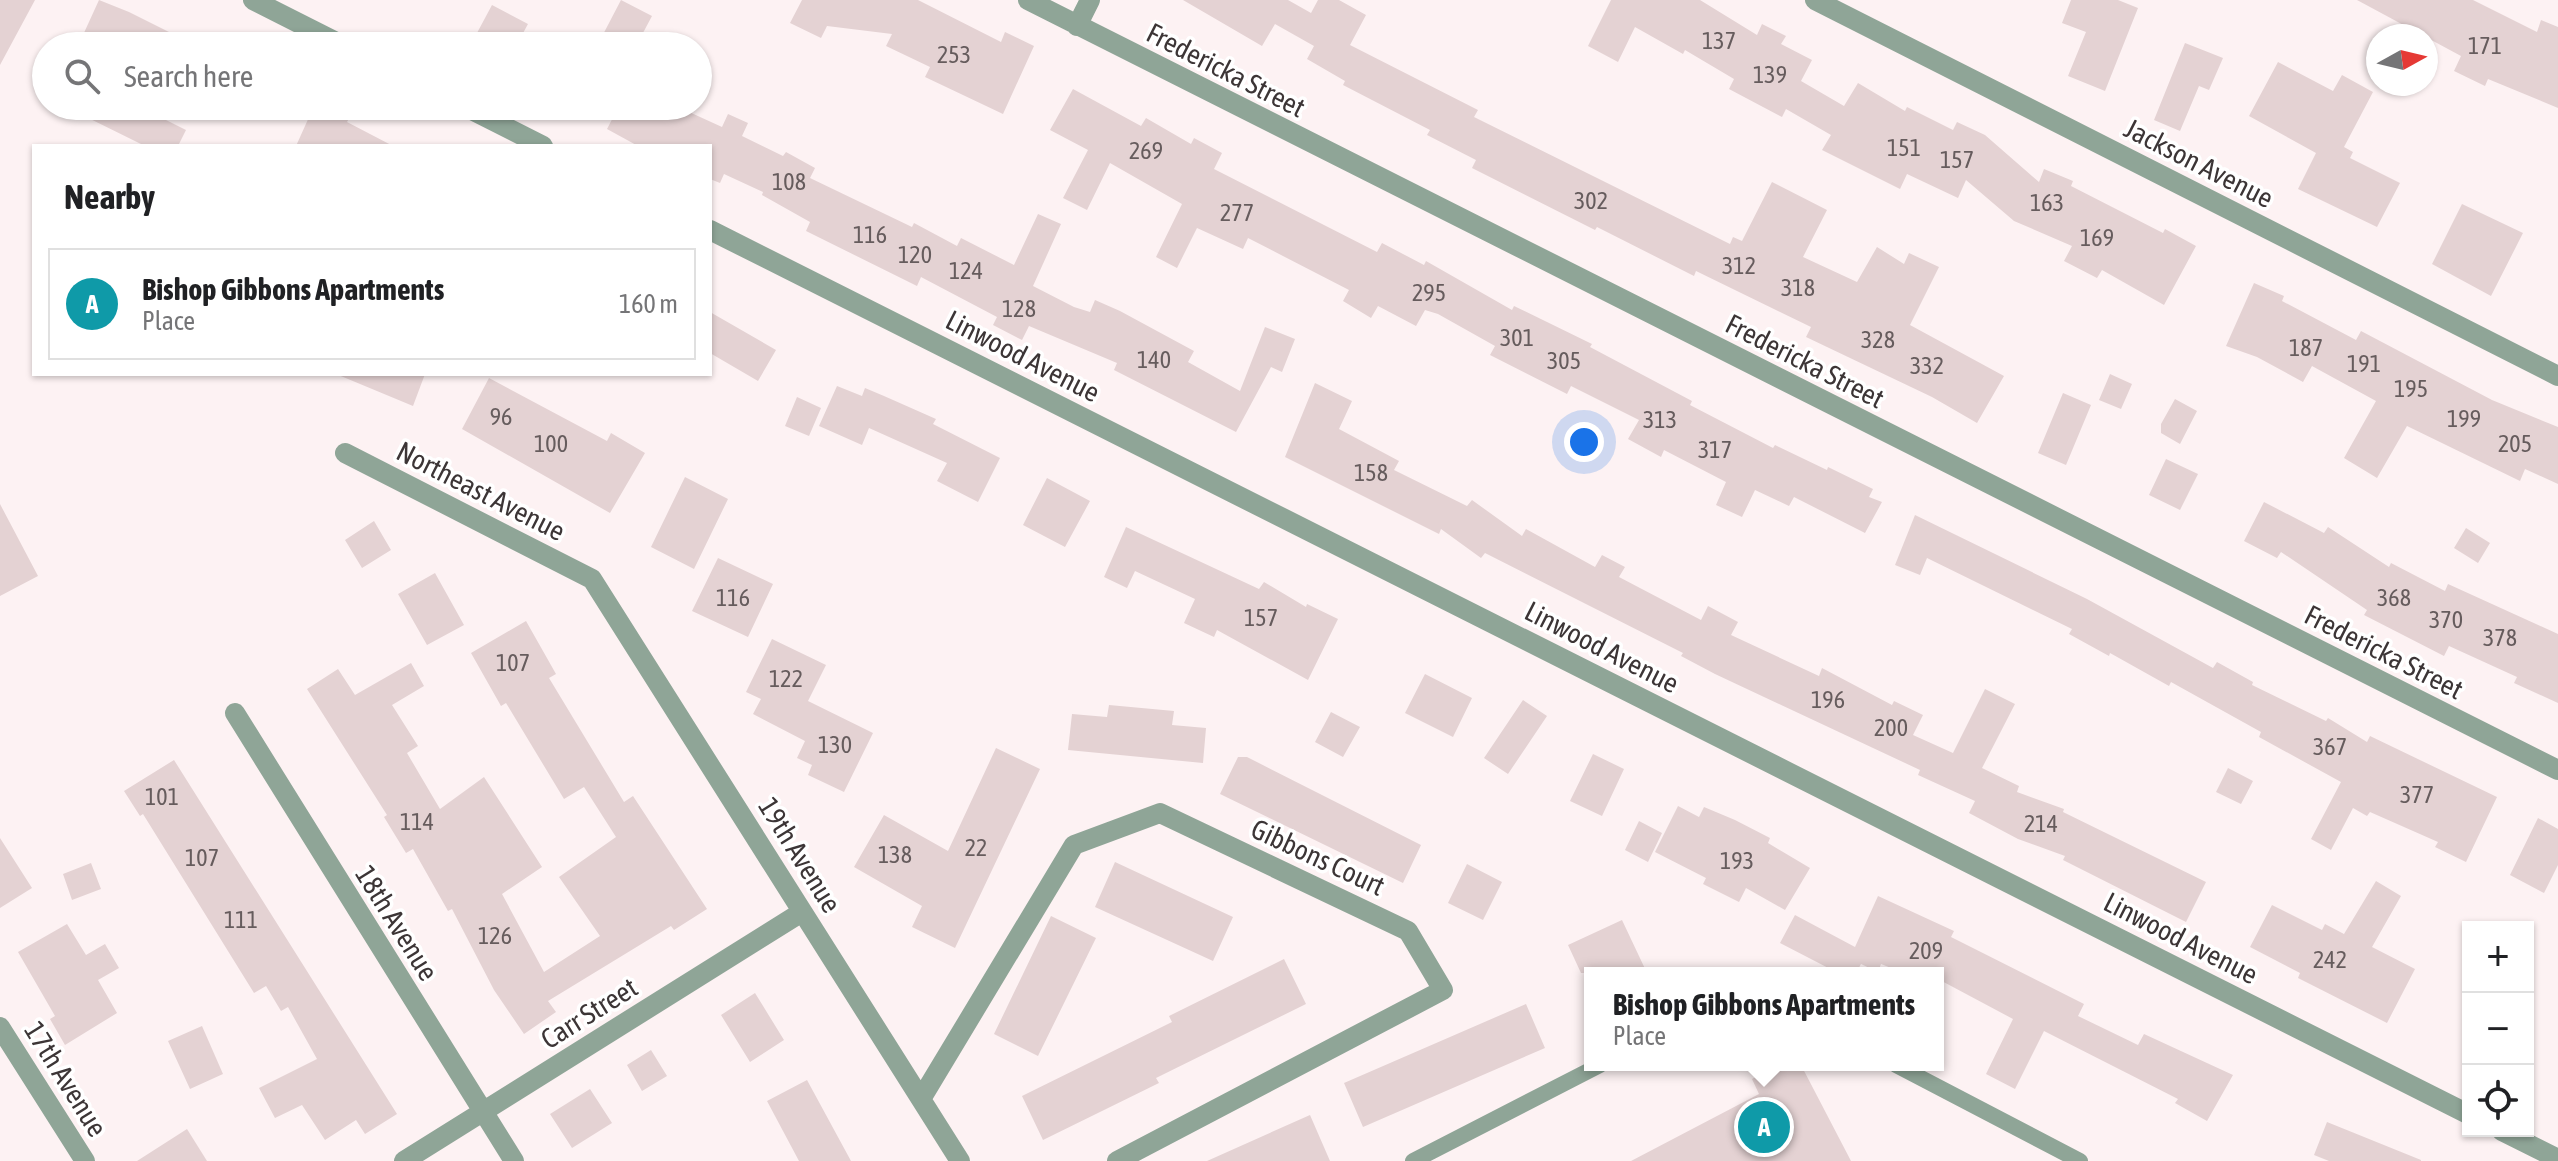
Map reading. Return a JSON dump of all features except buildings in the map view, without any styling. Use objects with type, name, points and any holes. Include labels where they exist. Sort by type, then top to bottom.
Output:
[{"type":"street","points":[[253,0],[316,32]]},
{"type":"street","name":"Fredericka Street","points":[[1028,0],[2558,770]]},
{"type":"street","points":[[1077,26],[1090,0]]},
{"type":"street","name":"Jackson Avenue","points":[[1815,0],[2558,376]]},
{"type":"street","points":[[492,120],[539,144]]},
{"type":"street","name":"Linwood Avenue","points":[[712,231],[2462,1111]]},
{"type":"street","name":"Northeast Avenue","points":[[345,453],[592,579]]},
{"type":"street","name":"19th Avenue","points":[[592,579],[960,1161]]},
{"type":"street","name":"18th Avenue","points":[[235,713],[514,1161]]},
{"type":"street","name":"Gibbons Court","points":[[921,1099],[1074,845],[1160,813],[1408,931],[1443,990],[1117,1161]]},
{"type":"street","name":"Carr Street","points":[[404,1161],[802,912]]},
{"type":"street","name":"17th Avenue","points":[[0,1027],[85,1161]]},
{"type":"street","points":[[2514,1137],[2558,1159]]},
{"type":"lane","points":[[1413,1161],[1588,1071]]},
{"type":"lane","points":[[1908,1071],[2080,1161]]},
{"type":"place","name":"Bishop Gibbons Apartments","points":[[1764,1127]]}]
